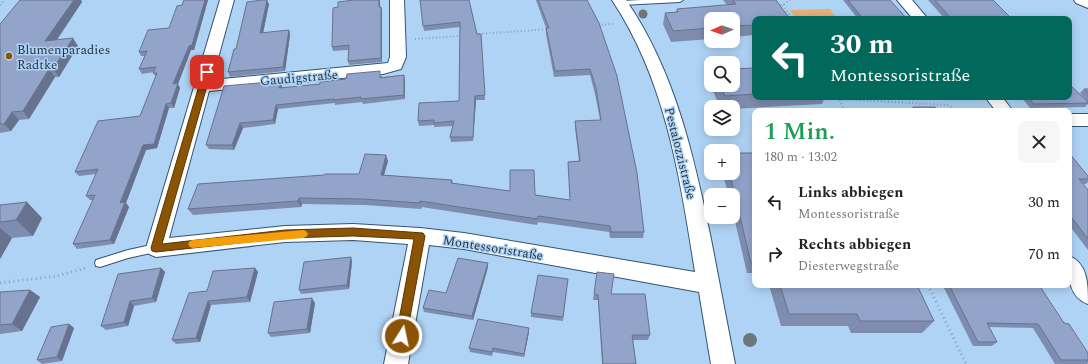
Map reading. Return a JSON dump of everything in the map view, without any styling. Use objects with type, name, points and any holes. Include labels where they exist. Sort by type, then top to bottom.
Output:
[{"type":"street","points":[[156,248],[227,0]]},
{"type":"street","points":[[397,0],[398,41]]},
{"type":"street","points":[[904,0],[918,16]]},
{"type":"street","points":[[1081,0],[1088,4]]},
{"type":"street","name":"Pestalozzistraße","points":[[620,2],[634,22],[665,90],[688,172],[723,364]]},
{"type":"street","name":"Gaudigstraße","points":[[203,86],[383,69],[395,66],[398,57],[398,41]]},
{"type":"street","points":[[996,100],[1002,108]]},
{"type":"street","points":[[1072,120],[1088,120]]},
{"type":"street","name":"Montessoristraße","points":[[156,248],[285,234],[353,232],[420,236],[464,241],[709,284]]},
{"type":"street","points":[[396,364],[420,236]]},
{"type":"street","points":[[1072,270],[1088,294]]},
{"type":"lane","points":[[620,2],[680,0]]},
{"type":"lane","points":[[100,263],[128,254],[156,248]]},
{"type":"path","points":[[0,5],[5,0]]},
{"type":"path","points":[[776,5],[783,4],[790,0]]},
{"type":"path","points":[[783,4],[791,16]]},
{"type":"path","points":[[592,25],[634,22]]},
{"type":"path","points":[[476,34],[553,28]]},
{"type":"path","points":[[398,41],[468,35]]},
{"type":"path","points":[[870,100],[948,105],[954,108]]},
{"type":"path","points":[[0,283],[57,276],[100,263]]},
{"type":"path","points":[[929,288],[966,364]]},
{"type":"shaded area","points":[[830,9],[835,16],[794,16],[790,10]]},
{"type":"building","points":[[20,0],[74,0],[45,41],[73,38],[53,69],[49,69],[23,111],[12,112],[4,124],[0,124],[0,24]]},
{"type":"building","points":[[184,0],[205,0],[192,45],[189,46],[173,84],[178,83],[171,103],[166,104],[154,144],[143,145],[120,203],[125,202],[110,240],[73,244],[95,195],[86,196],[98,169],[75,172],[98,121],[140,116],[157,73],[153,73],[156,67],[139,69],[147,51],[139,52],[148,30],[169,28],[177,6],[182,5]]},
{"type":"building","points":[[267,0],[260,33],[289,30],[283,67],[228,72],[234,49],[236,49],[247,2]]},
{"type":"building","points":[[354,0],[379,0],[379,7],[381,7],[381,58],[348,61],[349,45],[332,47],[333,8],[338,7],[338,2]]},
{"type":"building","points":[[420,0],[469,0],[477,34],[481,34],[485,95],[475,96],[473,137],[450,137],[454,121],[434,123],[434,120],[418,121],[419,103],[459,101],[460,22],[423,26]]},
{"type":"building","points":[[538,0],[587,0],[599,23],[617,76],[637,173],[644,232],[611,232],[610,226],[538,216],[537,219],[420,201],[420,203],[363,199],[299,198],[298,201],[188,209],[198,184],[325,174],[359,174],[365,154],[386,155],[381,175],[452,180],[451,183],[510,191],[510,170],[534,170],[535,195],[570,200],[568,162],[580,161],[575,121],[601,120],[596,88],[590,69],[555,71],[546,28],[549,28]]},
{"type":"building","points":[[733,0],[776,0],[788,16],[752,16],[752,25],[740,26],[740,12],[704,12],[704,29],[673,31],[665,13],[678,12],[677,9],[736,4]]},
{"type":"building","points":[[848,0],[890,0],[904,16],[861,16]]},
{"type":"building","points":[[935,0],[993,0],[1009,16],[949,16]]},
{"type":"building","points":[[752,68],[752,94],[725,96],[723,92],[740,92],[740,69]]},
{"type":"building","points":[[380,71],[380,78],[404,75],[404,95],[361,99],[361,97],[334,99],[276,105],[273,120],[240,123],[232,145],[206,145],[224,86],[281,81],[279,88],[320,84],[320,82],[346,79],[347,74]]},
{"type":"building","points":[[1072,87],[1088,102],[1088,103],[1034,104],[1031,100],[1072,100]]},
{"type":"building","points":[[913,107],[936,108],[914,108]]},
{"type":"building","points":[[740,153],[752,153],[752,263],[740,217],[740,188],[733,187],[731,180],[740,180]]},
{"type":"building","points":[[1072,157],[1088,176],[1088,179],[1079,179],[1088,190],[1088,239],[1072,218]]},
{"type":"building","points":[[27,202],[16,220],[0,222],[0,205]]},
{"type":"building","points":[[351,257],[347,285],[299,290],[304,262]]},
{"type":"building","points":[[458,258],[488,263],[472,316],[423,308],[429,290],[446,293]]},
{"type":"building","points":[[161,268],[152,298],[130,301],[124,322],[101,326],[118,274]]},
{"type":"building","points":[[255,268],[247,297],[208,301],[196,338],[172,340],[189,293],[207,291],[213,271]]},
{"type":"building","points":[[597,272],[614,274],[611,294],[645,294],[650,335],[632,335],[636,364],[603,364],[598,295],[594,294]]},
{"type":"building","points":[[538,275],[568,279],[563,317],[531,313]]},
{"type":"building","points":[[781,288],[918,288],[934,321],[860,321],[857,314],[789,314]]},
{"type":"building","points":[[951,288],[1041,288],[1064,323],[1069,324],[1088,353],[1088,360],[1061,360],[1038,324],[987,323],[997,342],[978,342]]},
{"type":"building","points":[[30,290],[12,324],[0,325],[0,292]]},
{"type":"building","points":[[312,298],[307,329],[268,333],[274,302]]},
{"type":"building","points":[[478,319],[529,328],[524,354],[493,348],[492,352],[469,348]]},
{"type":"building","points":[[69,324],[57,357],[37,360],[51,327]]},
{"type":"slow traffic","points":[[193,244],[285,234],[303,234]]},
{"type":"place","name":"Blumenparadies Radtke","points":[[9,56]]},
{"type":"route","points":[[207,72],[156,248],[285,234],[353,232],[420,236],[402,336]]}]
